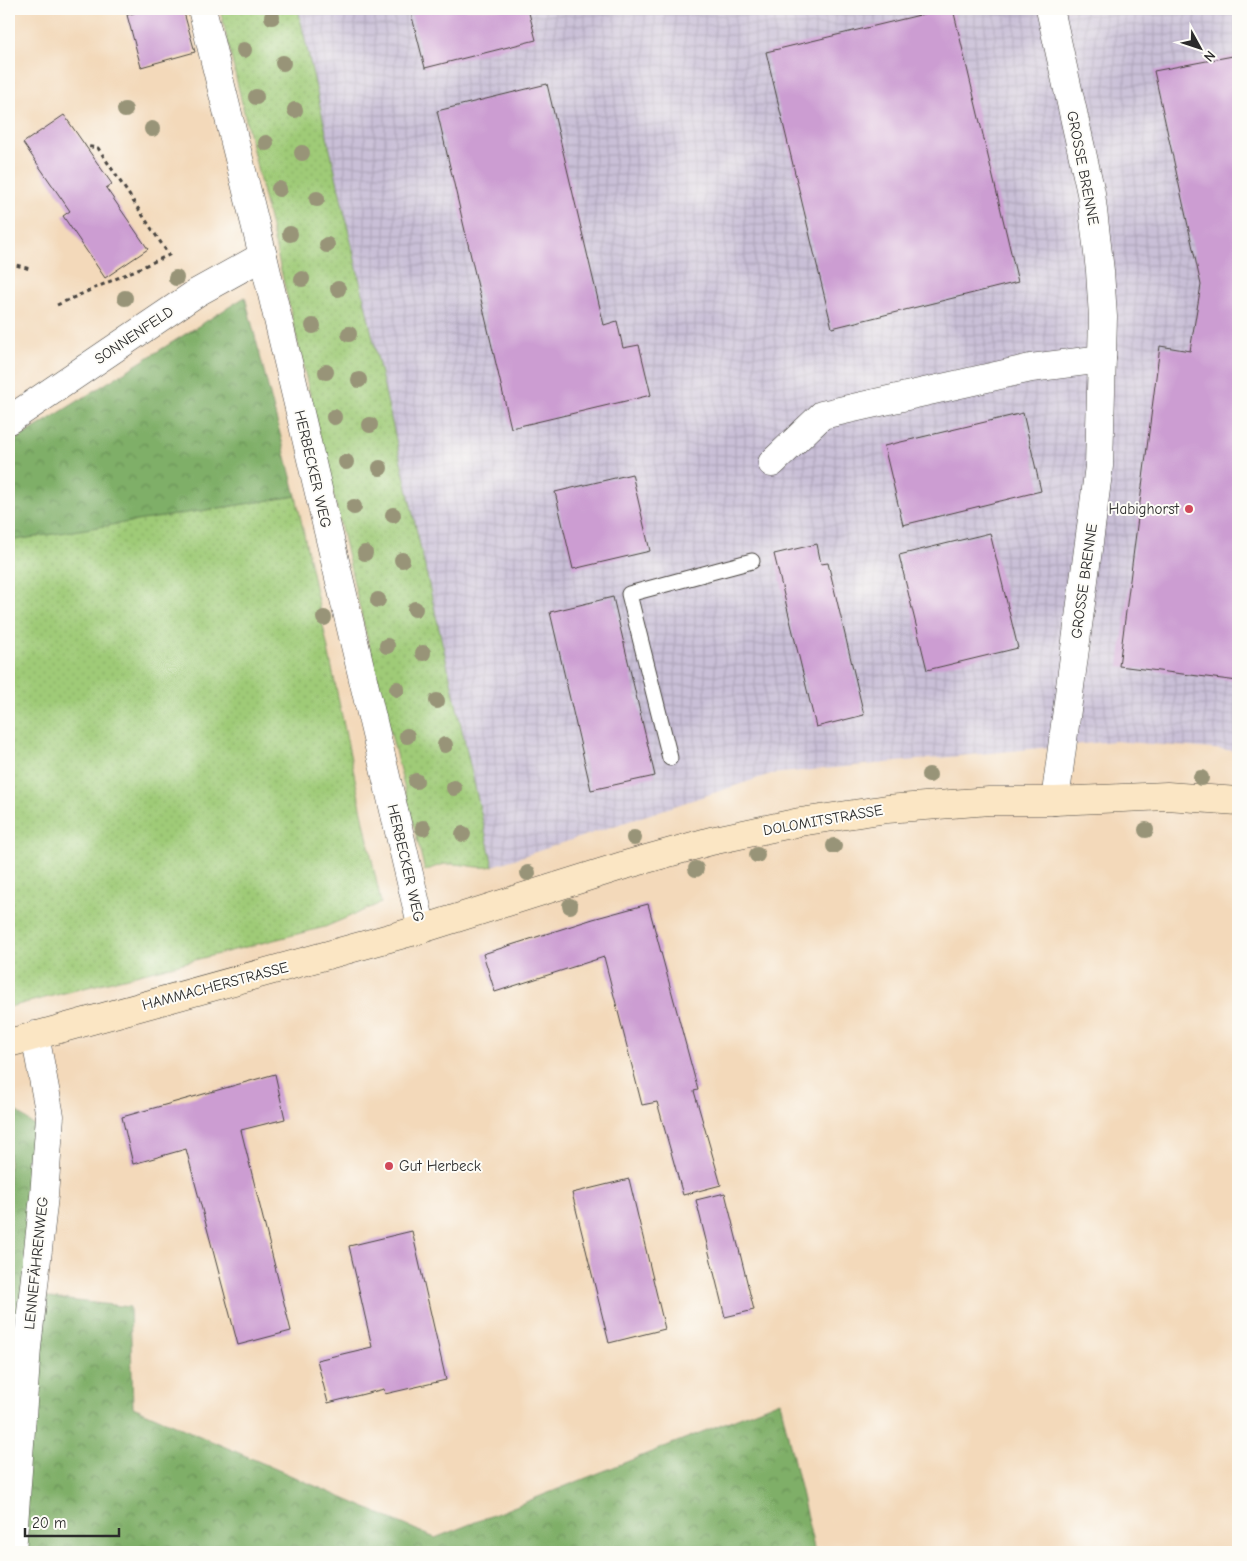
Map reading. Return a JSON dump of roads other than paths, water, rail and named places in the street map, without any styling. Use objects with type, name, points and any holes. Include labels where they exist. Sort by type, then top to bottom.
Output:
[{"type":"street","name":"HERBECKER WEG","points":[[202,9],[263,256],[422,929]]},
{"type":"street","name":"GROSSE BRENNE","points":[[1050,9],[1091,193],[1100,271],[1103,318],[1099,466],[1054,801]]},
{"type":"street","name":"SONNENFELD","points":[[9,420],[198,292],[263,256]]},
{"type":"street","points":[[772,463],[822,415],[1031,368],[1102,360]]},
{"type":"street","name":"DOLOMITSTRASSE","points":[[422,929],[624,865],[711,841],[800,822],[887,809],[990,801],[1054,801],[1167,796],[1238,801]]},
{"type":"street","name":"HAMMACHERSTRASSE","points":[[9,1043],[422,929]]},
{"type":"street","name":"LENNEFÄHRENWEG","points":[[12,1552],[27,1348],[44,1196],[50,1116],[35,1035]]},
{"type":"lane","points":[[670,758],[629,594],[752,561]]},
{"type":"place","name":"Habighorst","points":[[1189,509]]},
{"type":"place","name":"Gut Herbeck","points":[[389,1166]]}]
